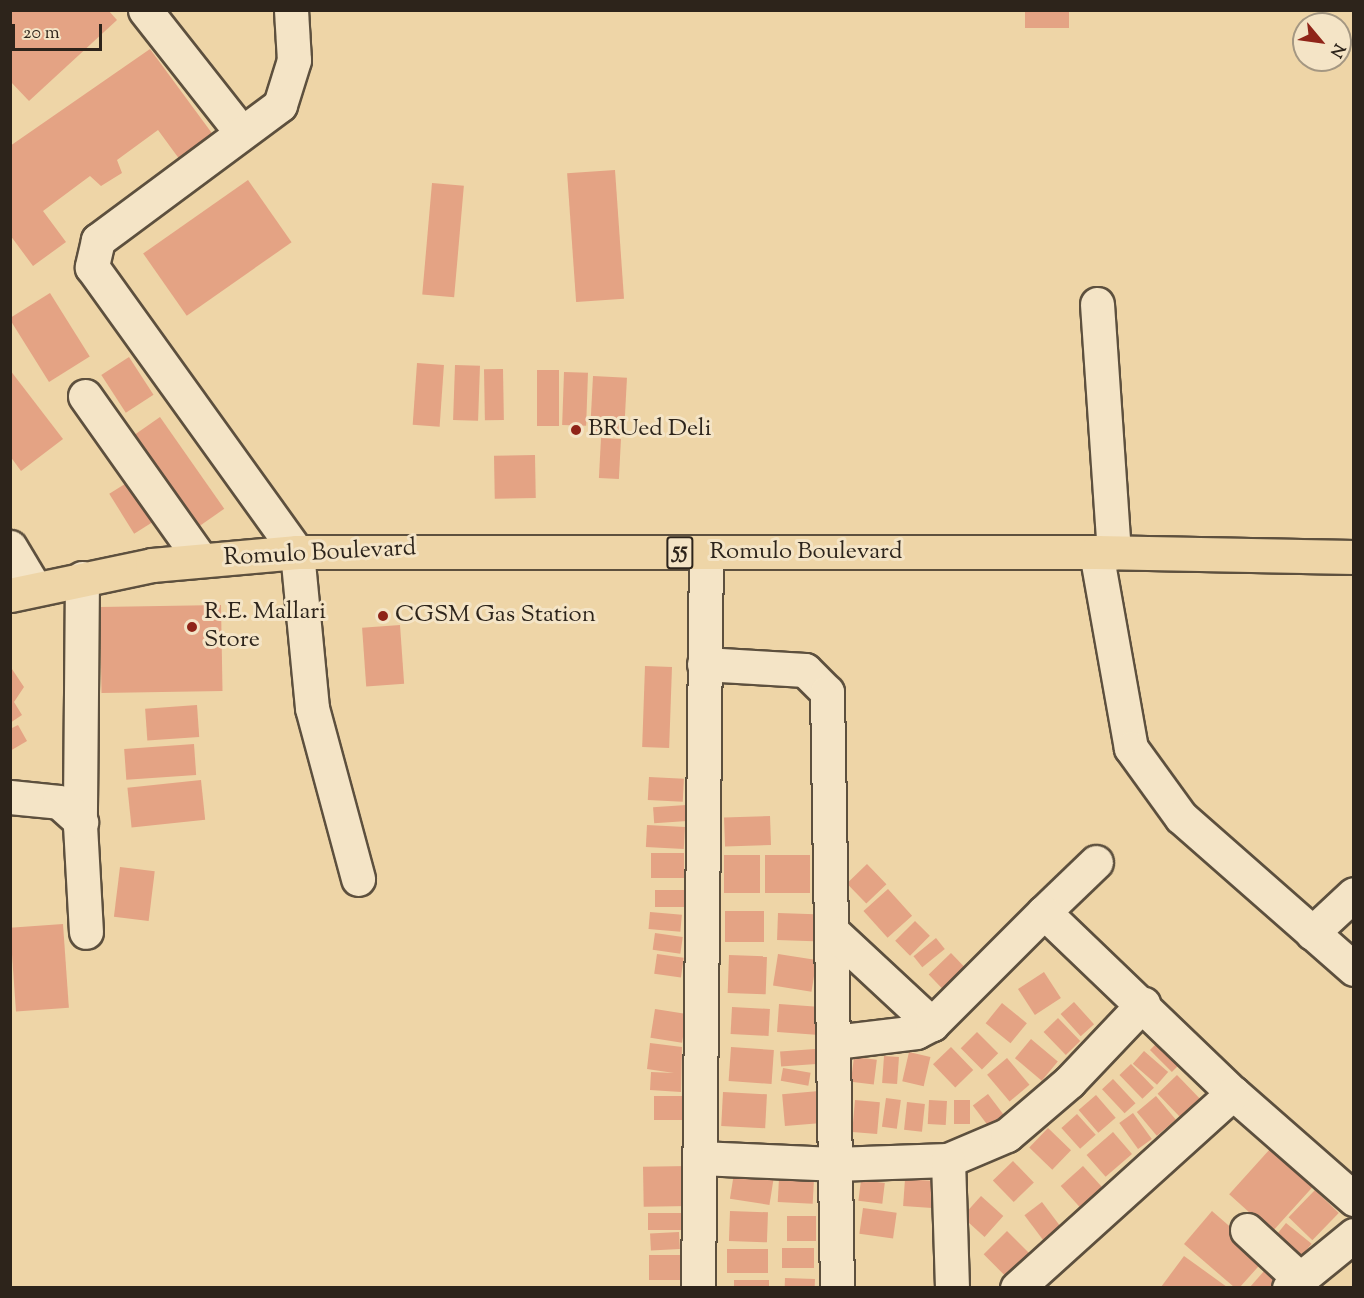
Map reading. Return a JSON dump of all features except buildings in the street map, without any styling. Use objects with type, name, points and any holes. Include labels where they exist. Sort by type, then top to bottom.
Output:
[{"type":"highway","name":"Romulo Boulevard","points":[[22,591],[82,578],[201,560],[297,552],[706,554],[1105,552],[1353,557]]},
{"type":"street","points":[[145,10],[241,132]]},
{"type":"street","points":[[291,10],[294,60],[280,105],[98,240],[92,267],[297,552],[312,708],[358,879]]},
{"type":"street","points":[[1097,304],[1105,552],[1131,748],[1181,817],[1353,969]]},
{"type":"street","points":[[85,396],[201,560]]},
{"type":"street","points":[[10,547],[22,591]]},
{"type":"street","points":[[698,1287],[706,554]]},
{"type":"street","points":[[82,578],[81,822],[86,932]]},
{"type":"street","points":[[704,664],[805,670],[827,692],[834,933],[834,1164],[837,1287]]},
{"type":"street","points":[[10,797],[59,802],[81,822]]},
{"type":"street","points":[[835,1042],[916,1032],[932,1024],[1096,862]]},
{"type":"street","points":[[1312,933],[1353,894]]},
{"type":"street","points":[[1044,912],[1143,1004],[1233,1093],[1353,1199]]},
{"type":"street","points":[[834,933],[932,1024]]},
{"type":"street","points":[[699,1158],[834,1164],[948,1160],[1007,1135],[1069,1082],[1143,1004]]},
{"type":"street","points":[[1017,1287],[1233,1093]]},
{"type":"street","points":[[948,1160],[952,1287]]},
{"type":"street","points":[[1246,1230],[1294,1283],[1353,1234]]},
{"type":"place","name":"BRUed Deli","points":[[576,430]]},
{"type":"place","name":"CGSM Gas Station","points":[[383,616]]},
{"type":"place","name":"R.E. Mallari Store","points":[[192,627]]}]
